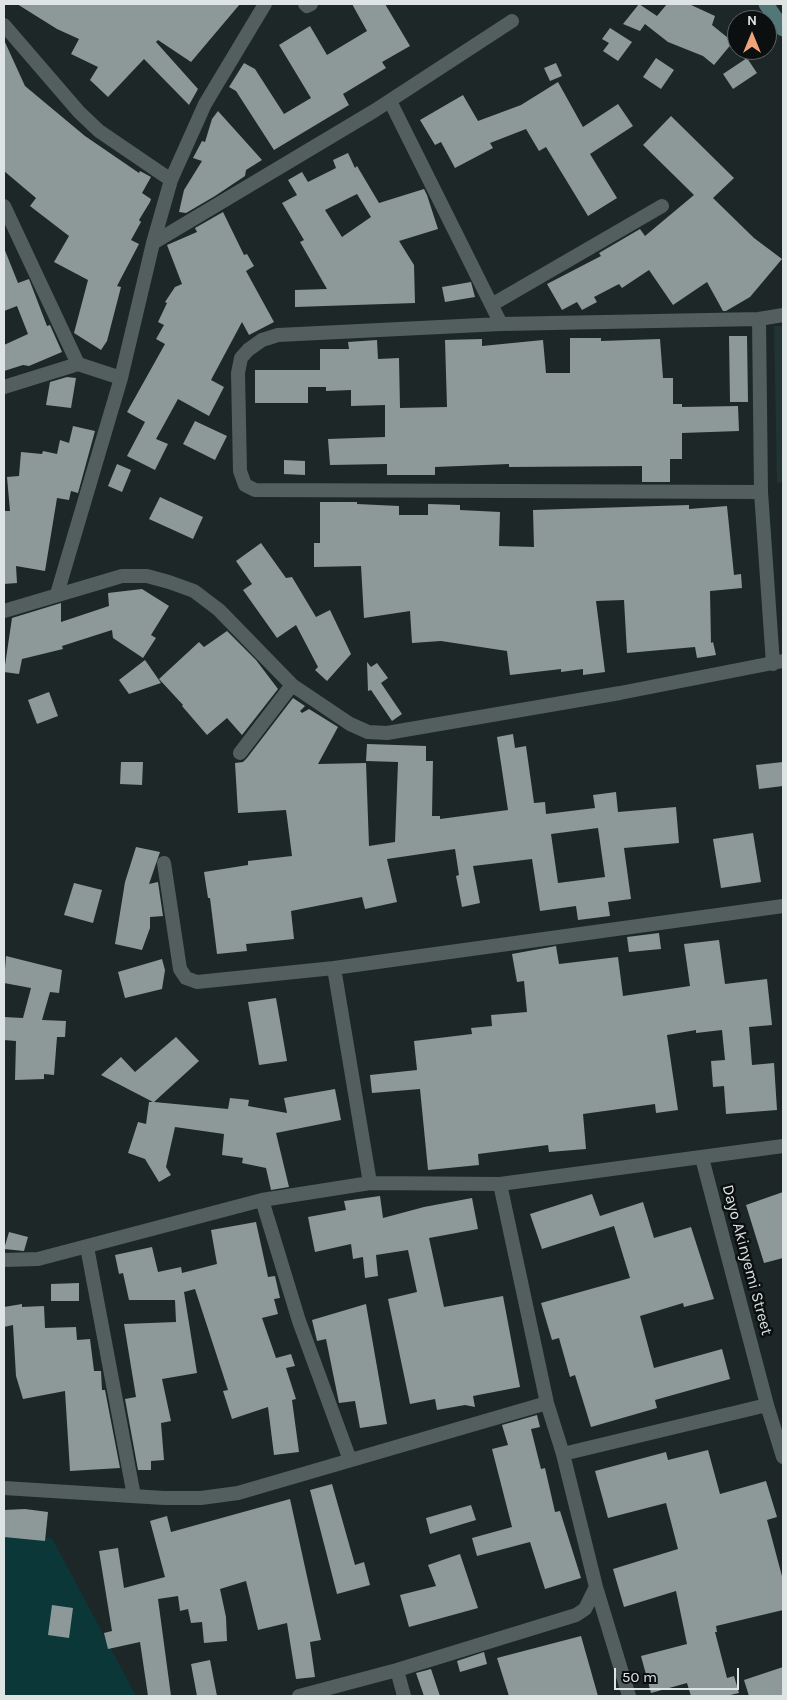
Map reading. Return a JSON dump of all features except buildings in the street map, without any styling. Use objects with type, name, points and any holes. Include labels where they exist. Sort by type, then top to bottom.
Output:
[{"type":"street","points":[[57,594],[121,378],[153,243],[171,180],[205,104],[265,4]]},
{"type":"street","points":[[305,4],[307,6],[311,4]]},
{"type":"street","points":[[766,4],[783,28]]},
{"type":"street","points":[[153,243],[390,101],[512,21]]},
{"type":"street","points":[[4,25],[73,106],[98,131],[171,180]]},
{"type":"street","points":[[390,101],[493,304],[501,324]]},
{"type":"street","points":[[4,206],[78,364]]},
{"type":"street","points":[[493,304],[662,206]]},
{"type":"street","points":[[761,492],[255,490],[245,485],[240,471],[238,374],[241,358],[248,350],[262,340],[278,335],[501,324],[759,319],[783,316]]},
{"type":"street","points":[[4,611],[122,576],[147,576],[169,582],[194,591],[218,610],[292,685],[350,724],[368,732],[387,733],[778,663],[761,492],[759,319]]},
{"type":"street","points":[[4,387],[78,364],[121,378]]},
{"type":"street","points":[[240,753],[292,685]]},
{"type":"street","points":[[164,863],[180,969],[186,978],[197,982],[334,968],[783,906]]},
{"type":"street","points":[[334,968],[370,1183]]},
{"type":"street","points":[[4,1260],[38,1259],[262,1200],[370,1183],[500,1184],[783,1146]]},
{"type":"street","name":"Dayo Akinyemi Street","points":[[702,1158],[766,1405],[783,1457]]},
{"type":"street","points":[[500,1184],[547,1404],[563,1454],[596,1587],[629,1696]]},
{"type":"street","points":[[262,1200],[299,1321],[350,1460]]},
{"type":"street","points":[[87,1247],[134,1496]]},
{"type":"street","points":[[4,1488],[201,1498],[238,1493],[547,1404]]},
{"type":"street","points":[[563,1454],[766,1405]]},
{"type":"street","points":[[299,1696],[397,1670],[576,1615],[585,1609],[596,1587]]},
{"type":"street","points":[[397,1670],[404,1696]]},
{"type":"shaded area","points":[[774,326],[783,326],[783,482],[777,483]]},
{"type":"shaded area","points":[[4,1536],[52,1538],[136,1696],[4,1696]]}]
